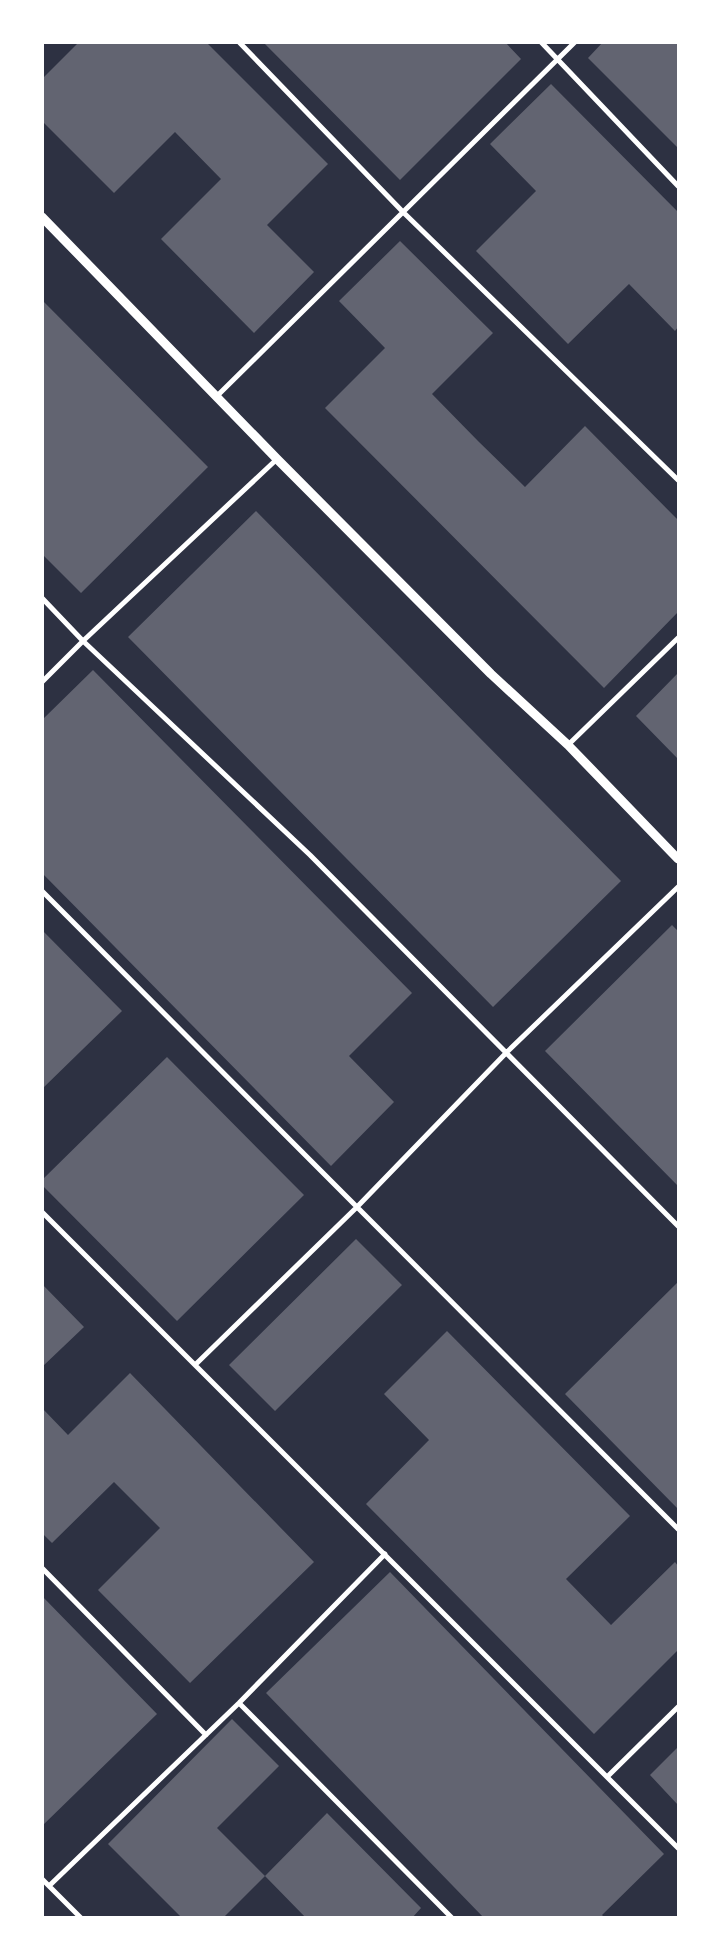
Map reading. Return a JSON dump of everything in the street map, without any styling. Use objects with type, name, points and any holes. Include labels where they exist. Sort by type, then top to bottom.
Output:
[{"type":"street","points":[[239,42],[403,212],[678,480]]},
{"type":"street","points":[[540,42],[678,186]]},
{"type":"street","points":[[216,397],[575,42]]},
{"type":"street","points":[[42,217],[277,459],[491,674],[568,744],[678,859]]},
{"type":"street","points":[[42,682],[83,641],[277,459]]},
{"type":"street","points":[[42,598],[83,641],[310,855],[678,1226]]},
{"type":"street","points":[[568,744],[678,638]]},
{"type":"street","points":[[195,1364],[357,1207],[507,1052],[678,887]]},
{"type":"street","points":[[42,891],[678,1529]]},
{"type":"street","points":[[42,1212],[678,1848]]},
{"type":"street","points":[[49,1886],[240,1703],[385,1554]]},
{"type":"street","points":[[42,1568],[206,1735]]},
{"type":"street","points":[[240,1703],[452,1918]]},
{"type":"street","points":[[608,1777],[678,1707]]},
{"type":"street","points":[[42,1879],[81,1918]]},
{"type":"building","points":[[79,42],[206,42],[328,164],[267,225],[314,272],[254,333],[161,239],[221,179],[175,132],[114,193],[42,121],[42,79]]},
{"type":"building","points":[[263,42],[505,42],[521,59],[400,180]]},
{"type":"building","points":[[603,42],[678,42],[678,148],[588,58]]},
{"type":"building","points":[[551,84],[678,212],[678,327],[675,331],[629,284],[568,344],[476,251],[536,191],[490,144]]},
{"type":"building","points":[[400,241],[493,333],[432,394],[478,441],[525,487],[585,426],[678,520],[678,612],[604,688],[325,408],[385,348],[339,301]]},
{"type":"building","points":[[42,300],[208,467],[81,593],[42,554]]},
{"type":"building","points":[[256,511],[621,881],[493,1007],[128,637]]},
{"type":"building","points":[[93,670],[412,993],[349,1056],[394,1102],[331,1166],[42,873],[42,720]]},
{"type":"building","points":[[678,673],[678,759],[636,716]]},
{"type":"building","points":[[672,925],[678,931],[678,1186],[545,1051]]},
{"type":"building","points":[[42,930],[122,1011],[42,1089]]},
{"type":"building","points":[[167,1057],[304,1195],[177,1321],[42,1185],[42,1180]]},
{"type":"building","points":[[356,1239],[402,1285],[275,1411],[229,1365]]},
{"type":"building","points":[[678,1282],[678,1509],[565,1394]]},
{"type":"building","points":[[42,1284],[84,1327],[42,1367]]},
{"type":"building","points":[[447,1331],[630,1516],[566,1579],[611,1625],[675,1562],[678,1566],[678,1650],[594,1734],[366,1504],[429,1440],[384,1394]]},
{"type":"building","points":[[130,1373],[314,1562],[190,1683],[98,1590],[160,1528],[114,1482],[52,1543],[42,1533],[42,1408],[68,1435]]},
{"type":"building","points":[[390,1572],[664,1854],[602,1915],[605,1918],[484,1918],[266,1693]]},
{"type":"building","points":[[42,1596],[157,1714],[42,1826]]},
{"type":"building","points":[[232,1719],[279,1766],[217,1828],[265,1876],[223,1918],[182,1918],[108,1844]]},
{"type":"building","points":[[678,1747],[678,1805],[650,1775]]},
{"type":"building","points":[[327,1813],[421,1908],[412,1918],[306,1918],[265,1876]]}]
